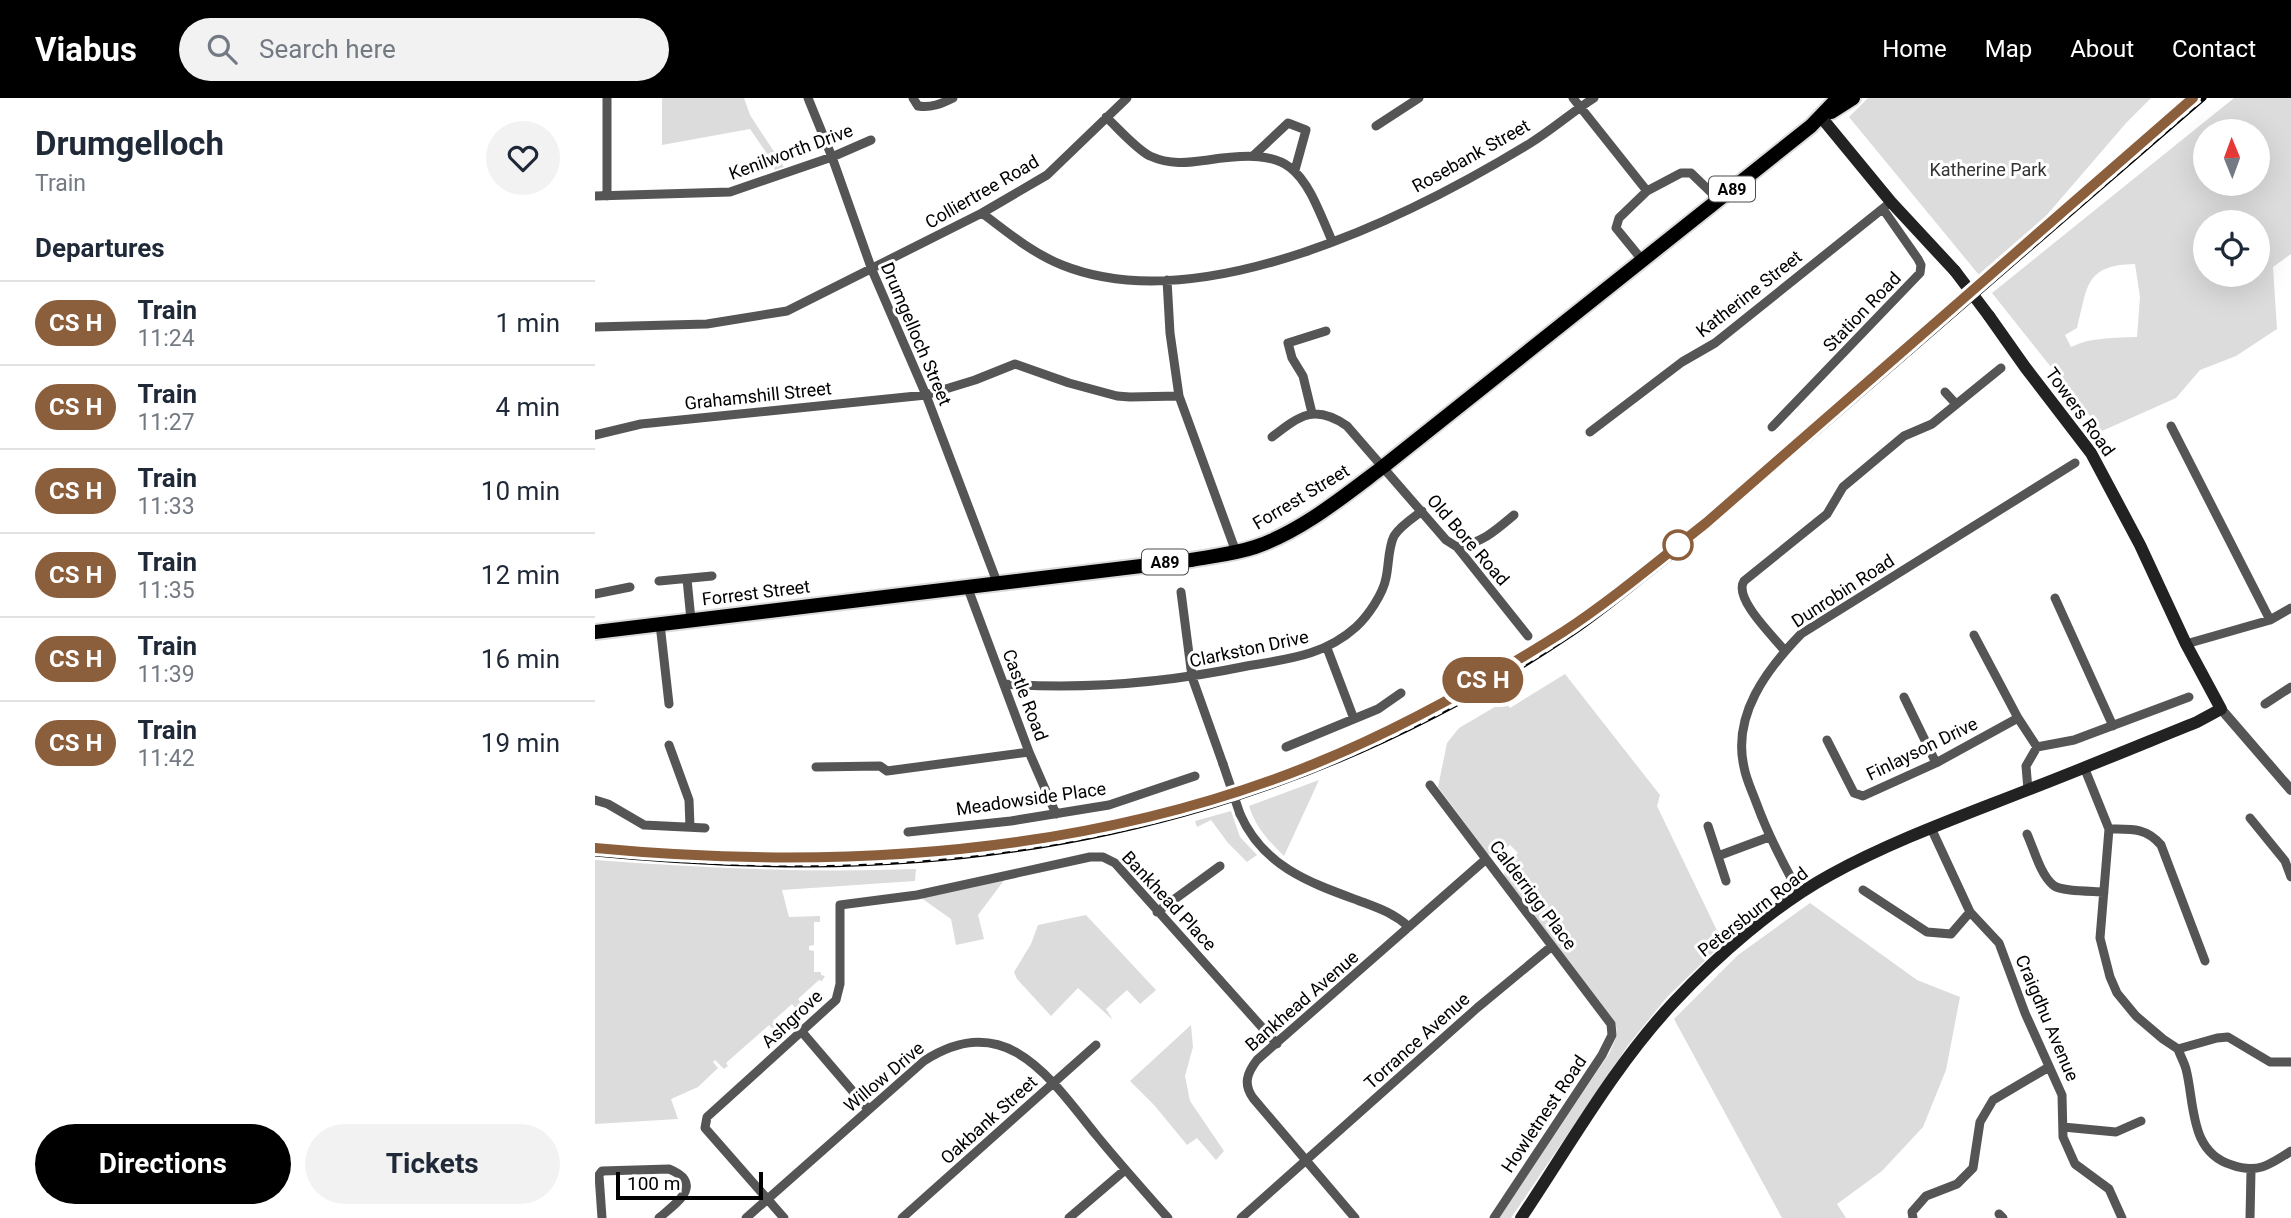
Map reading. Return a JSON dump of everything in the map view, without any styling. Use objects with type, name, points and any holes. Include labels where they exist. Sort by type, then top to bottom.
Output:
[{"type":"main road","name":"Forrest Street","points":[[595,632],[1191,560],[1255,547],[1283,534],[1331,505],[1384,466],[1719,200],[1821,117],[1838,98]]},
{"type":"main road","name":"Forrest Street","points":[[1821,117],[1853,98]]},
{"type":"main road","name":"Towers Road","points":[[1821,117],[1887,206],[1955,271],[2091,453],[2221,709]]},
{"type":"main road","name":"Petersburn Road","points":[[1521,1218],[1622,1067],[1673,1003],[1738,942],[1800,894],[1852,863],[1931,828],[2197,722],[2221,709]]},
{"type":"street","points":[[607,98],[607,196]]},
{"type":"street","name":"Drumgelloch Street","points":[[808,98],[872,270],[926,395],[997,582]]},
{"type":"street","points":[[913,98],[918,106],[927,108],[953,98]]},
{"type":"street","name":"Colliertree Road","points":[[595,327],[707,324],[787,311],[982,213],[1047,175],[1127,98]]},
{"type":"street","points":[[1376,126],[1419,98]]},
{"type":"street","points":[[1573,98],[1647,191]]},
{"type":"street","name":"Rosebank Street","points":[[982,213],[1037,253],[1098,276],[1167,280],[1228,274],[1332,242],[1442,193],[1531,143],[1594,98]]},
{"type":"street","points":[[1106,117],[1149,156],[1178,164],[1254,155],[1283,163],[1295,170],[1313,196],[1332,242]]},
{"type":"street","points":[[1254,155],[1288,122],[1306,130],[1295,170]]},
{"type":"street","name":"Kenilworth Drive","points":[[595,196],[730,192],[832,158],[871,140]]},
{"type":"street","points":[[1643,261],[1616,229],[1619,218],[1647,191],[1681,173],[1691,173],[1719,200]]},
{"type":"street","name":"Station Road","points":[[1772,427],[1920,273],[1918,258],[1887,206]]},
{"type":"street","name":"Katherine Street","points":[[1590,432],[1682,362],[1715,344],[1887,206]]},
{"type":"street","points":[[1167,280],[1170,333],[1179,396],[1236,552]]},
{"type":"street","points":[[1272,437],[1298,418],[1312,413],[1303,376],[1292,358],[1288,343],[1326,331]]},
{"type":"street","name":"Grahamshill Street","points":[[595,435],[641,424],[926,395],[1015,364],[1117,396],[1179,396]]},
{"type":"street","points":[[1785,651],[1741,595],[1740,587],[1744,581],[1827,514],[1843,488],[1904,436],[1932,424],[2001,368]]},
{"type":"street","points":[[1945,392],[1956,404]]},
{"type":"street","name":"Old Bore Road","points":[[1312,413],[1326,414],[1347,426],[1446,540],[1457,547],[1528,636]]},
{"type":"street","points":[[2165,440],[2173,430],[2270,620]]},
{"type":"street","name":"Dunrobin Road","points":[[1800,894],[1769,837],[1747,779],[1741,750],[1750,705],[1767,672],[1801,634],[2075,463]]},
{"type":"street","name":"Clarkston Drive","points":[[1004,684],[1055,688],[1107,686],[1192,677],[1297,657],[1327,648],[1357,626],[1375,601],[1385,582],[1395,535],[1422,511]]},
{"type":"street","points":[[1457,547],[1474,544],[1514,515]]},
{"type":"street","points":[[659,581],[712,576]]},
{"type":"street","points":[[687,579],[691,620]]},
{"type":"street","name":"Castle Road","points":[[967,586],[1029,752],[1056,814]]},
{"type":"street","points":[[595,594],[630,587]]},
{"type":"street","points":[[1181,592],[1192,677],[1240,814],[1251,836],[1284,867],[1309,882],[1392,913],[1409,927]]},
{"type":"street","points":[[2055,598],[2113,726]]},
{"type":"street","points":[[2186,644],[2270,620],[2291,608]]},
{"type":"street","points":[[660,624],[669,704]]},
{"type":"street","points":[[1973,635],[2018,718],[2037,747]]},
{"type":"street","points":[[1327,648],[1354,719]]},
{"type":"street","points":[[2265,704],[2291,687]]},
{"type":"street","points":[[1286,747],[1378,709],[1401,692]]},
{"type":"street","points":[[1904,697],[1936,763]]},
{"type":"street","points":[[2028,790],[2026,766],[2037,747],[2074,740],[2189,697]]},
{"type":"street","name":"Towers Road","points":[[2221,709],[2291,790]]},
{"type":"street","name":"Finlayson Drive","points":[[1827,740],[1854,793],[1863,796],[1936,763],[2018,718]]},
{"type":"street","points":[[669,746],[689,800],[689,827]]},
{"type":"street","points":[[816,767],[880,766],[887,771],[1029,752]]},
{"type":"street","points":[[2084,767],[2109,829],[2100,938],[2117,993],[2136,1016],[2178,1049],[2186,1069],[2195,1122],[2204,1145],[2213,1157],[2251,1171],[2291,1151]]},
{"type":"street","name":"Meadowside Place","points":[[908,832],[1109,805],[1195,776]]},
{"type":"street","name":"Calderrigg Place","points":[[1430,785],[1611,1024]]},
{"type":"street","points":[[595,800],[608,804],[644,825],[705,828]]},
{"type":"street","points":[[2251,818],[2285,861],[2291,877]]},
{"type":"street","points":[[1708,826],[1726,881]]},
{"type":"street","name":"Craigdhu Avenue","points":[[1931,828],[1969,912],[1999,943],[2025,1013],[2062,1095],[2063,1137],[2075,1164],[2109,1189],[2122,1218]]},
{"type":"street","points":[[2109,829],[2144,831],[2161,845],[2206,961]]},
{"type":"street","points":[[2027,834],[2042,869],[2053,885],[2061,889],[2104,892]]},
{"type":"street","points":[[1718,856],[1769,837]]},
{"type":"street","name":"Bankhead Place","points":[[840,905],[917,895],[1097,856],[1103,857],[1115,863],[1277,1044]]},
{"type":"street","name":"Bankhead Avenue","points":[[1355,1218],[1248,1091],[1246,1083],[1252,1067],[1485,860]]},
{"type":"street","points":[[1157,912],[1220,866]]},
{"type":"street","points":[[1863,890],[1927,932],[1951,934],[1969,912]]},
{"type":"street","name":"Ashgrove","points":[[767,1199],[705,1128],[707,1117],[836,1000],[841,984],[840,905]]},
{"type":"street","name":"Torrance Avenue","points":[[1306,1162],[1477,1008],[1552,946]]},
{"type":"street","name":"Howletnest Road","points":[[1494,1218],[1602,1055],[1612,1035],[1611,1024]]},
{"type":"street","points":[[802,1032],[868,1109]]},
{"type":"street","points":[[2178,1049],[2228,1037],[2270,1062],[2291,1062]]},
{"type":"street","name":"Willow Drive","points":[[746,1218],[924,1061],[944,1048],[973,1042],[1018,1051],[1035,1064],[1168,1218]]},
{"type":"street","name":"Oakbank Street","points":[[902,1218],[1096,1045]]},
{"type":"street","points":[[1913,1218],[1912,1212],[1926,1196],[1957,1184],[1972,1168],[1980,1122],[1993,1100],[2049,1068]]},
{"type":"street","points":[[2063,1127],[2116,1132],[2141,1121]]},
{"type":"street","points":[[1241,1218],[1306,1162]]},
{"type":"street","points":[[602,1218],[599,1175],[602,1171],[669,1169],[676,1172],[687,1189],[685,1195],[659,1218]]},
{"type":"street","points":[[1069,1218],[1125,1170]]},
{"type":"street","points":[[2250,1218],[2251,1171]]},
{"type":"street","points":[[767,1199],[784,1218]]},
{"type":"green space","points":[[662,98],[744,98],[750,115],[784,167],[775,170],[750,129],[662,145]]},
{"type":"green space","name":"Katherine Park","points":[[1868,98],[2151,98],[2039,224],[1979,275],[1849,117]]},
{"type":"green space","points":[[2234,98],[2291,98],[2291,254],[2273,267],[2277,329],[2236,356],[2200,370],[2176,398],[2102,431],[1992,293],[2193,131],[2193,196],[2270,196],[2270,119],[2208,119]],"holes":[[[2135,264],[2140,297],[2137,337],[2095,340],[2071,347],[2065,335],[2077,328],[2091,281],[2106,269]]]},
{"type":"green space","points":[[1565,674],[1660,795],[1657,806],[1723,943],[1667,997],[1629,1044],[1511,1218],[1499,1218],[1610,1052],[1617,1035],[1616,1025],[1504,876],[1506,864],[1518,853],[1510,845],[1498,855],[1488,854],[1438,787],[1447,743],[1459,728],[1505,701],[1510,708]]},
{"type":"green space","points":[[1319,780],[1284,856],[1259,827],[1249,806]]},
{"type":"green space","points":[[1231,811],[1240,837],[1257,855],[1247,862],[1211,820],[1197,827],[1195,821]]},
{"type":"green space","points":[[595,860],[755,869],[916,869],[915,881],[782,890],[789,917],[820,916],[820,922],[814,922],[814,945],[809,946],[809,950],[814,951],[814,972],[821,972],[821,975],[825,976],[822,981],[819,980],[798,999],[801,1003],[796,1009],[792,1004],[773,1021],[780,1030],[777,1033],[769,1025],[726,1063],[728,1066],[724,1069],[715,1060],[713,1062],[718,1068],[698,1087],[671,1099],[678,1119],[595,1124]]},
{"type":"green space","points":[[1008,875],[978,915],[984,939],[956,945],[951,919],[917,895]]},
{"type":"green space","points":[[1810,903],[1917,980],[1960,997],[1946,1070],[1923,1127],[1882,1171],[1837,1204],[1846,1218],[1782,1218],[1674,1019],[1738,955]]},
{"type":"green space","points":[[1086,915],[1156,990],[1140,1004],[1127,990],[1106,1009],[1113,1020],[1078,988],[1051,1016],[1017,979],[1014,972],[1031,944],[1038,925]]},
{"type":"green space","points":[[1191,1025],[1193,1047],[1185,1076],[1190,1101],[1224,1151],[1216,1160],[1197,1138],[1187,1145],[1130,1081]]},
{"type":"railway","points":[[595,854],[702,862],[809,865],[912,861],[1012,850],[1111,832],[1208,807],[1303,775],[1395,735],[1485,688],[1572,634],[1621,598],[1780,465],[2204,98]]},
{"type":"train","points":[[595,848],[807,859],[909,855],[1019,843],[1160,815],[1261,784],[1350,749],[1428,712],[1565,630],[1651,566],[1706,523],[2193,98]]}]
